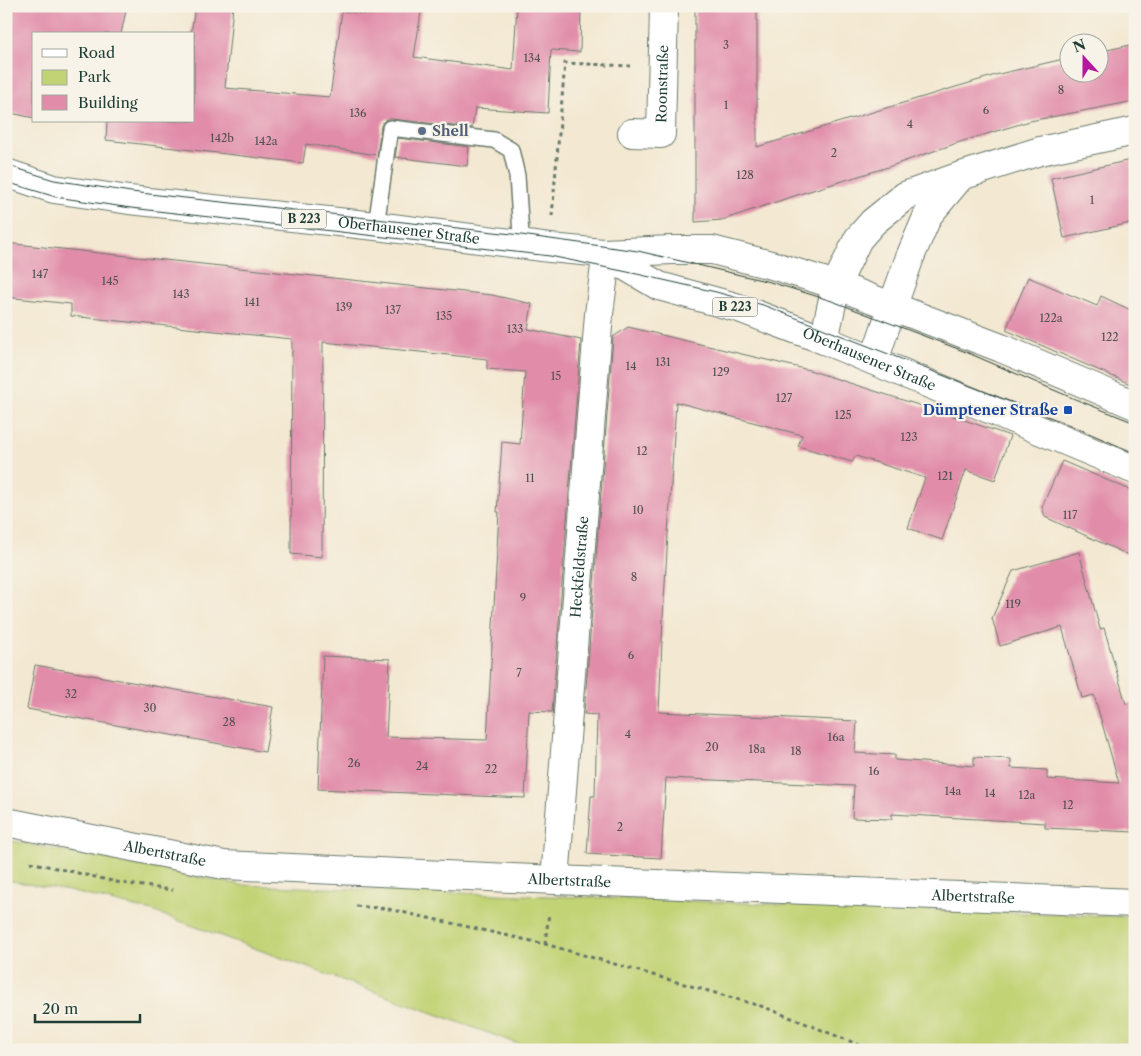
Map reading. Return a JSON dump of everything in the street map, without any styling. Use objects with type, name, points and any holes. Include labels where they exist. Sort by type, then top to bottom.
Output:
[{"type":"street","name":"Roonstraße","points":[[632,133],[662,134],[664,6]]},
{"type":"street","points":[[824,340],[836,285],[858,239],[872,222],[905,196],[1040,151],[1135,131]]},
{"type":"street","name":"Oberhausener Straße","points":[[6,173],[54,189],[130,200],[376,226],[550,248],[603,253],[712,250],[775,266],[836,285],[1001,348],[1135,405]]},
{"type":"street","points":[[869,358],[878,349],[910,257],[928,215],[961,176]]},
{"type":"street","name":"Oberhausener Straße","points":[[603,253],[659,286],[739,308],[824,340],[1135,470]]},
{"type":"street","name":"Heckfeldstraße","points":[[555,880],[599,314],[605,266],[603,253]]},
{"type":"street","name":"Albertstraße","points":[[6,822],[224,865],[1135,903]]},
{"type":"lane","points":[[376,226],[390,128],[494,140],[512,150],[517,176],[520,244]]},
{"type":"path","points":[[550,248],[565,63],[663,68]]},
{"type":"path","points":[[29,862],[121,883],[180,891]]},
{"type":"path","points":[[350,905],[388,909],[545,944],[764,1007],[872,1050]]},
{"type":"path","points":[[1123,1050],[1135,1040]]},
{"type":"green space","points":[[6,840],[241,885],[1135,917],[1135,1050],[535,1050],[152,911],[69,891],[6,880]]},
{"type":"building","points":[[6,6],[127,6],[121,32],[32,32],[32,118],[6,112]]},
{"type":"building","points":[[195,6],[233,6],[225,88],[330,97],[342,11],[370,15],[372,6],[422,6],[414,57],[513,70],[517,6],[581,6],[580,52],[551,50],[548,113],[475,108],[472,128],[387,119],[381,126],[377,155],[306,144],[303,163],[106,140],[107,122],[195,122],[195,32],[191,32]]},
{"type":"building","points":[[695,6],[757,6],[757,147],[999,74],[1058,60],[1058,82],[1108,82],[1108,50],[1135,44],[1135,101],[1030,121],[722,220],[695,222]]},
{"type":"building","points":[[398,138],[469,147],[467,166],[395,157]]},
{"type":"building","points":[[1135,159],[1135,222],[1064,238],[1051,178]]},
{"type":"building","points":[[6,243],[492,295],[532,304],[528,329],[581,340],[552,712],[529,711],[525,798],[318,789],[323,656],[390,659],[386,737],[487,740],[502,442],[520,444],[525,372],[487,369],[487,359],[323,342],[322,557],[291,554],[292,339],[71,316],[71,304],[6,297]]},
{"type":"building","points":[[1028,277],[1097,306],[1101,296],[1135,312],[1135,386],[1006,330]]},
{"type":"building","points":[[628,327],[809,370],[1010,436],[995,480],[966,470],[942,540],[908,528],[925,478],[856,456],[852,462],[798,446],[802,435],[676,402],[659,712],[857,721],[855,753],[895,755],[895,760],[974,766],[974,757],[1011,759],[1011,768],[1047,770],[1047,779],[1119,783],[1094,695],[1082,698],[1062,627],[1000,646],[992,618],[1013,571],[1079,552],[1100,629],[1104,628],[1126,704],[1135,702],[1135,832],[1045,828],[1045,823],[892,814],[892,819],[852,818],[854,786],[666,778],[661,858],[587,854],[591,796],[595,796],[597,715],[584,714],[613,337]]},
{"type":"building","points":[[1062,461],[1135,492],[1135,558],[1045,517],[1042,507]]},
{"type":"building","points":[[35,665],[273,707],[265,752],[27,709]]},
{"type":"tram line","points":[[6,165],[54,180],[131,192],[521,235],[638,251],[770,282],[832,301],[966,352],[1135,423]]},
{"type":"tram line","points":[[6,182],[56,197],[131,208],[550,256],[716,292],[763,305],[1065,423],[1135,453]]},
{"type":"place","name":"Shell","points":[[422,131]]},
{"type":"place","name":"Dümptener Straße","points":[[1068,410]]}]
